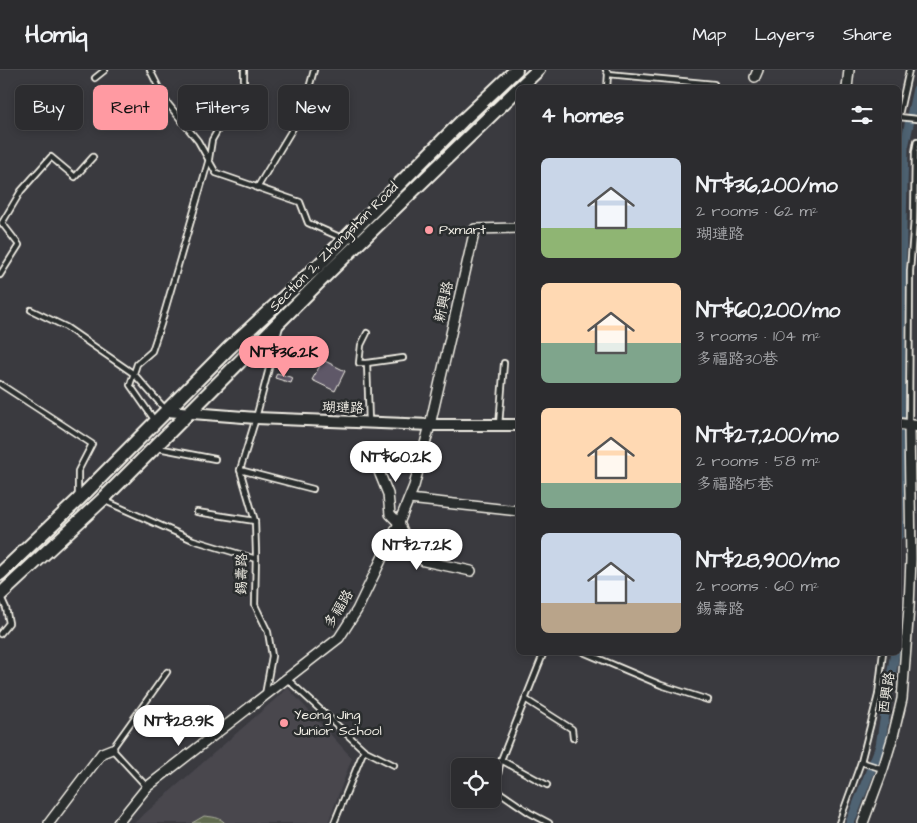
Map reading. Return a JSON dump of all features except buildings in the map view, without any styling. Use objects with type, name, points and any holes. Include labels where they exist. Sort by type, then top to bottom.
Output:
[{"type":"main road","name":"Section 2, Zhongshan Road","points":[[0,595],[102,500],[281,320],[462,121],[516,70]]},
{"type":"main road","name":"Section 2, Zhongshan Road","points":[[522,85],[538,70]]},
{"type":"main road","name":"Section 2, Zhongshan Road","points":[[0,574],[78,500],[229,348],[319,265],[349,244],[516,91]]},
{"type":"street","points":[[847,85],[849,70]]},
{"type":"street","name":"新興路","points":[[430,425],[474,228],[516,228]]},
{"type":"street","name":"瑚璉路","points":[[167,411],[256,418],[430,425],[516,425]]},
{"type":"street","name":"多福路","points":[[265,695],[339,638],[357,610],[409,499],[430,425]]},
{"type":"street","name":"西興路","points":[[862,823],[883,769],[902,699],[914,560],[908,425]]},
{"type":"street","points":[[372,454],[388,494],[390,514],[399,523],[414,554],[424,562],[471,571]]},
{"type":"street","points":[[409,499],[516,511]]},
{"type":"street","points":[[118,823],[147,787],[265,695]]},
{"type":"street","points":[[49,823],[102,753],[112,749]]},
{"type":"lane","points":[[95,78],[105,70]]},
{"type":"lane","points":[[150,70],[165,100],[198,141],[216,173],[300,202],[308,223],[349,244]]},
{"type":"lane","points":[[156,422],[130,385],[137,364],[152,351],[209,159],[212,140],[244,84],[244,70]]},
{"type":"lane","points":[[257,188],[302,113],[314,70]]},
{"type":"lane","points":[[901,107],[909,70]]},
{"type":"lane","points":[[608,85],[607,72],[714,84]]},
{"type":"lane","points":[[901,116],[917,119]]},
{"type":"lane","name":"西興路","points":[[908,425],[910,271],[915,219],[915,152],[917,141]]},
{"type":"lane","points":[[0,275],[19,246],[2,223],[21,191],[51,157],[76,177],[93,157]]},
{"type":"lane","points":[[31,310],[66,327],[134,374],[167,411]]},
{"type":"lane","points":[[281,320],[256,418],[240,470],[313,489]]},
{"type":"lane","points":[[368,333],[361,345],[359,363],[404,358]]},
{"type":"lane","points":[[910,334],[917,336]]},
{"type":"lane","points":[[273,353],[283,356]]},
{"type":"lane","points":[[366,363],[368,422]]},
{"type":"lane","points":[[500,425],[504,363]]},
{"type":"lane","points":[[0,384],[92,444],[78,471],[78,500]]},
{"type":"lane","points":[[154,447],[215,459]]},
{"type":"lane","name":"錫壽路","points":[[240,470],[255,521],[254,604],[268,632],[272,656],[265,695]]},
{"type":"lane","points":[[102,500],[193,540],[256,558]]},
{"type":"lane","points":[[197,512],[255,521]]},
{"type":"lane","points":[[0,595],[6,608],[9,623],[0,634]]},
{"type":"lane","points":[[543,655],[501,760],[547,785]]},
{"type":"lane","points":[[591,655],[661,685],[708,700]]},
{"type":"lane","points":[[839,823],[861,762],[878,695],[883,655]]},
{"type":"lane","points":[[147,787],[112,749],[167,672]]},
{"type":"lane","points":[[286,678],[364,750],[394,765]]},
{"type":"lane","points":[[525,700],[572,729],[573,738]]},
{"type":"lane","points":[[334,823],[364,750]]},
{"type":"lane","points":[[861,762],[883,769]]},
{"type":"lane","points":[[501,793],[530,813],[549,823]]},
{"type":"shaded area","name":"Yeong Jing Junior School","points":[[288,688],[352,758],[328,823],[134,823]]},
{"type":"green space","points":[[204,816],[218,818],[225,823],[192,823]]},
{"type":"waterway","points":[[901,327],[904,147],[917,89]]},
{"type":"waterway","points":[[850,823],[880,746],[895,655]]},
{"type":"place","name":"Pxmart","points":[[429,230]]},
{"type":"place","name":"Yeong Jing Junior School","points":[[284,723]]}]
